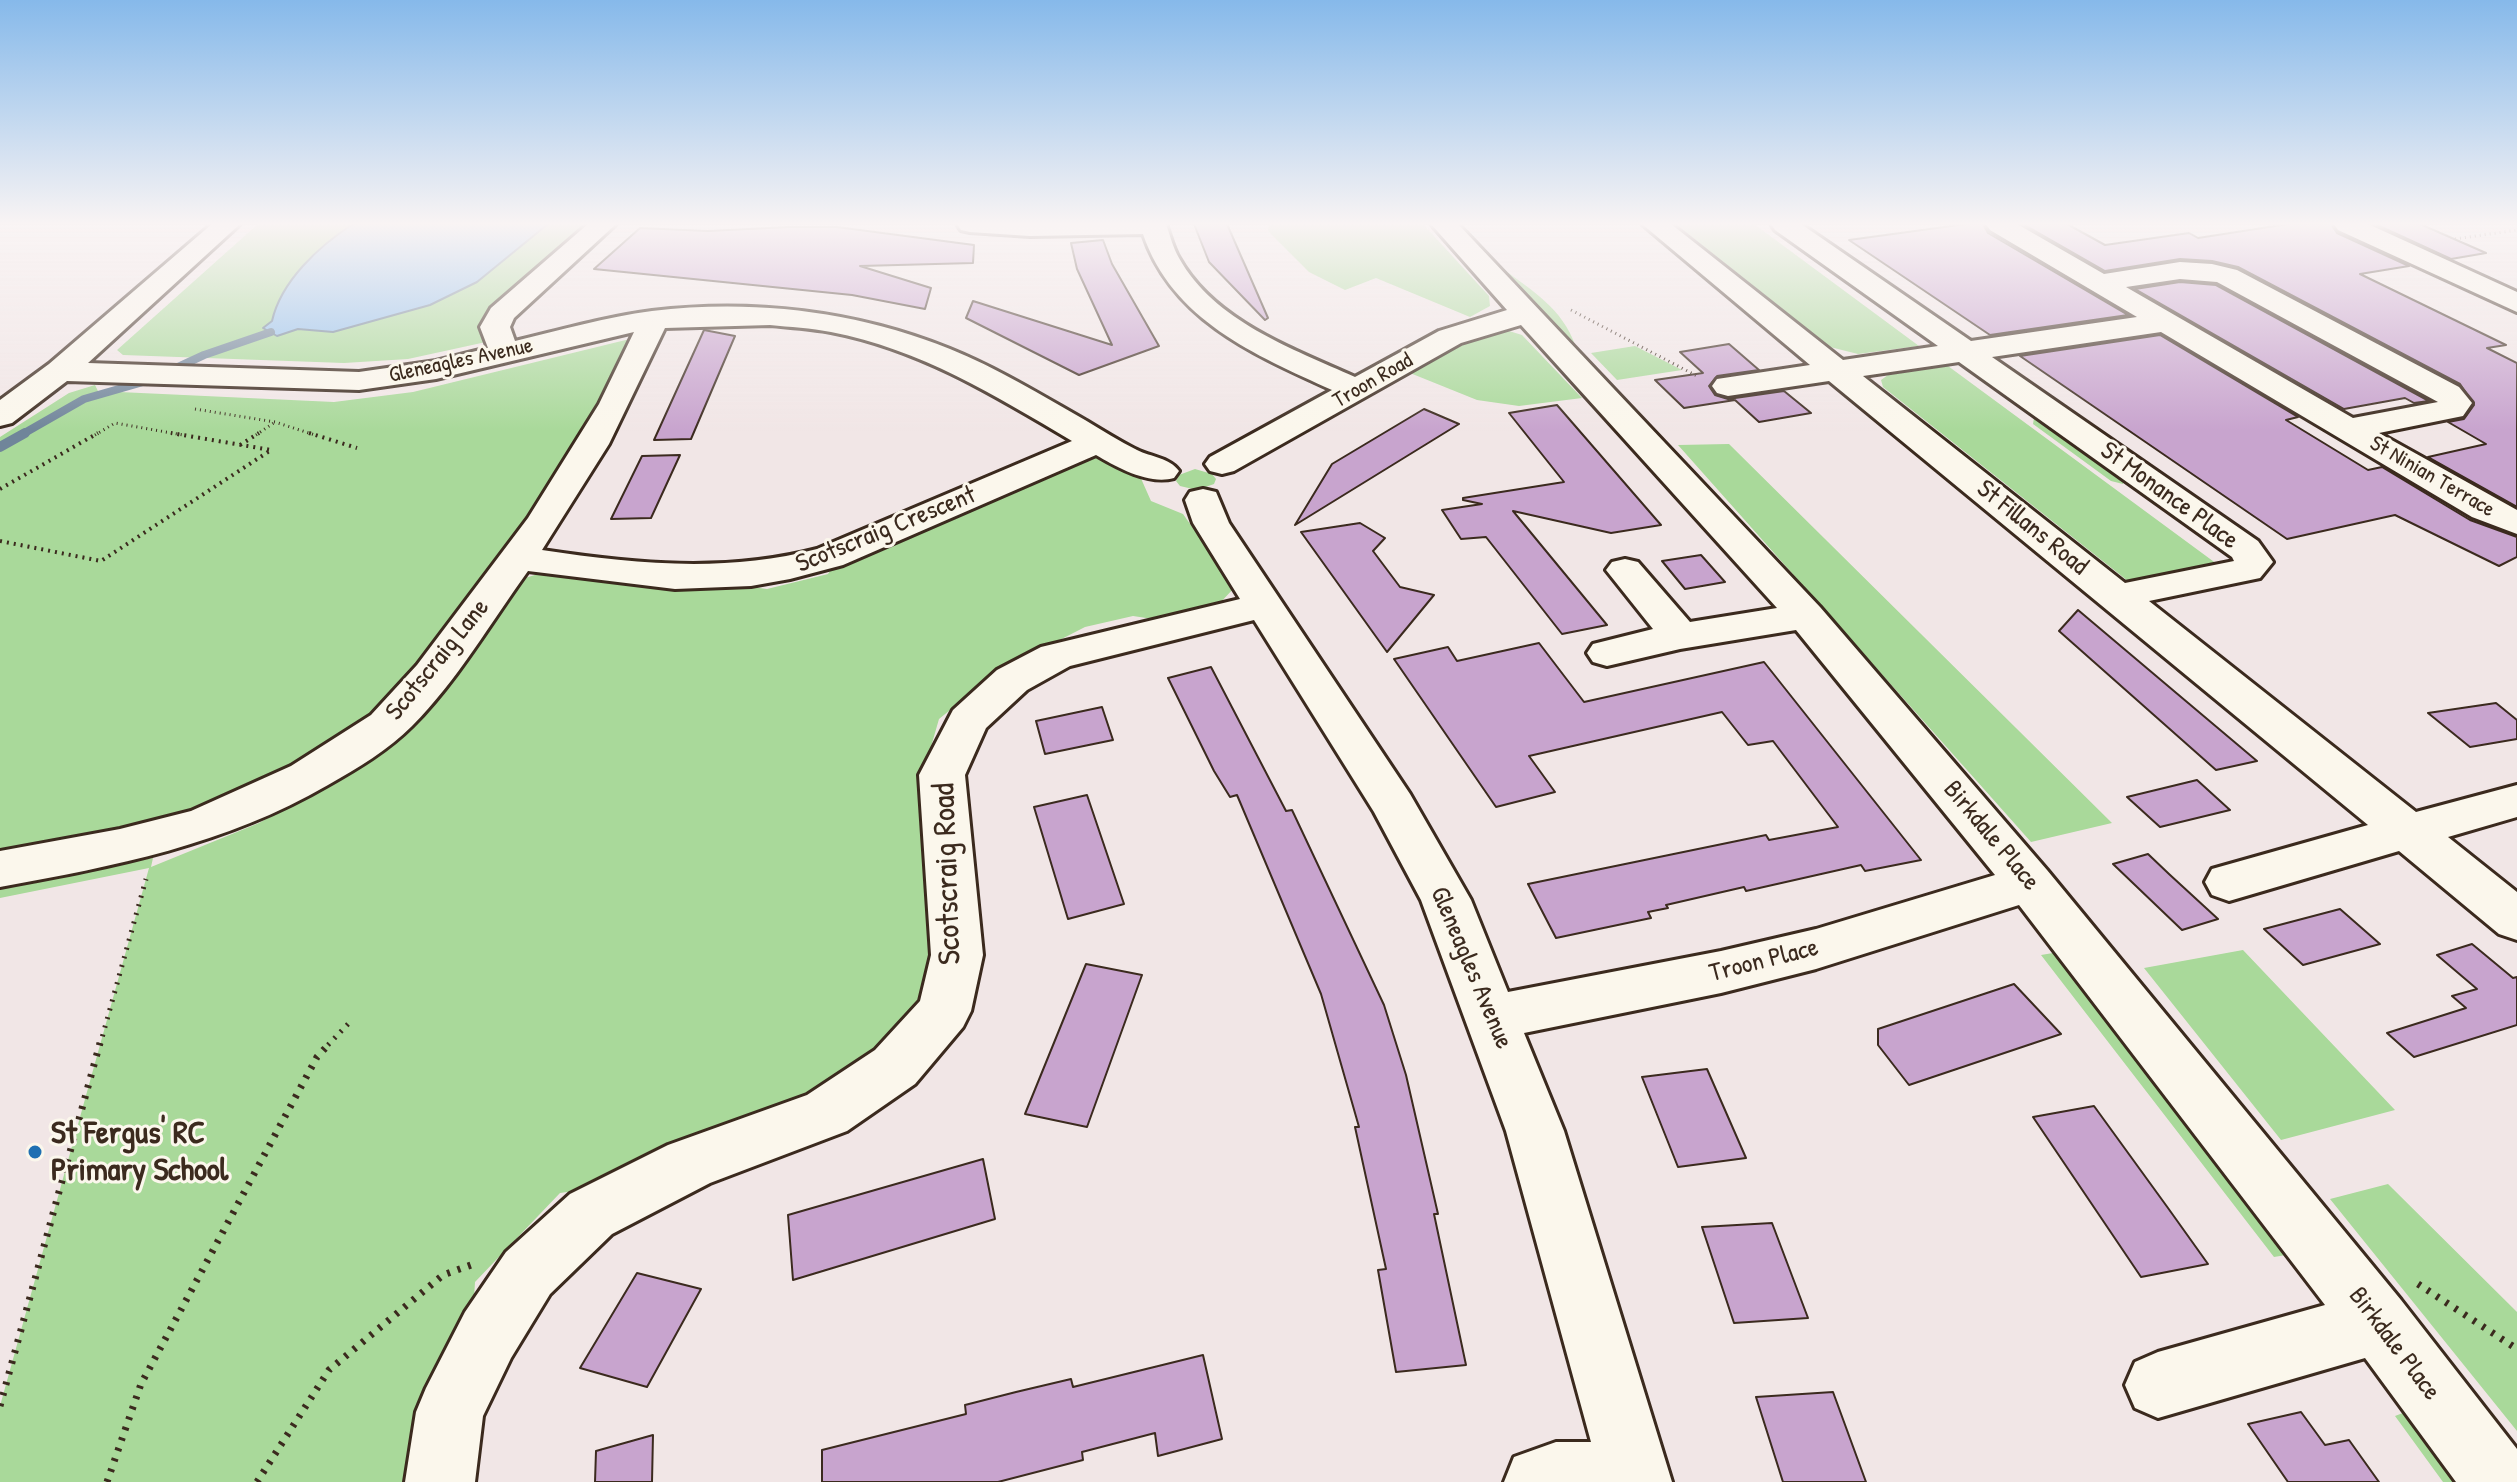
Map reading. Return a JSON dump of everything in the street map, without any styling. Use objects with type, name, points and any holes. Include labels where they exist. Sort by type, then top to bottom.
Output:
[{"type":"street","points":[[0,416],[60,371],[148,293]]},
{"type":"street","points":[[505,353],[495,327],[501,314],[525,293]]},
{"type":"street","points":[[1193,293],[1217,317],[1253,340],[1358,390]]},
{"type":"street","name":"Birkdale Place","points":[[1527,293],[1550,312],[2030,883],[2336,1268],[2499,1482]]},
{"type":"street","name":"St Fillans Road","points":[[1741,293],[2517,920]]},
{"type":"street","name":"St Monance Place","points":[[1882,293],[2245,549],[2254,562],[2247,570],[2117,596]]},
{"type":"street","name":"St Ninian Terrace","points":[[2117,293],[2485,509],[2517,523]]},
{"type":"street","name":"St Ninian Terrace","points":[[2259,293],[2448,394],[2456,403],[2451,409],[2348,429]]},
{"type":"street","points":[[2496,293],[2517,303]]},
{"type":"street","name":"Troon Road","points":[[1213,482],[1358,390],[1450,337],[1550,312]]},
{"type":"street","name":"Gleneagles Avenue","points":[[60,371],[359,381],[436,370],[600,329],[654,320],[770,316],[832,323],[890,338],[989,379],[1126,458],[1162,471],[1158,484],[1170,495],[1213,482],[1211,523],[1394,806],[1446,900],[1535,1131],[1636,1479]]},
{"type":"street","name":"Scotscraig Lane","points":[[0,869],[157,839],[235,813],[314,773],[376,734],[420,689],[520,558],[611,413],[639,360],[654,320]]},
{"type":"street","points":[[1728,386],[2167,322]]},
{"type":"street","name":"Scotscraig Crescent","points":[[520,558],[630,575],[699,580],[794,569],[830,557],[1100,441]]},
{"type":"street","points":[[1625,570],[1680,636]]},
{"type":"street","name":"Scotscraig Road","points":[[440,1482],[450,1412],[488,1335],[528,1273],[591,1214],[689,1164],[827,1113],[895,1067],[944,1011],[957,955],[942,775],[968,720],[1012,680],[1056,656],[1266,605]]},
{"type":"street","points":[[1607,653],[1680,636],[1806,616]]},
{"type":"street","points":[[2229,882],[2517,801]]},
{"type":"street","name":"Troon Place","points":[[1493,1017],[1721,972],[1816,949],[2030,883]]},
{"type":"street","points":[[2158,1385],[2378,1322]]},
{"type":"street","points":[[1539,1482],[1556,1477],[1636,1479]]},
{"type":"path","points":[[1550,312],[1704,379],[1728,386]]},
{"type":"path","points":[[187,407],[275,422],[357,448]]},
{"type":"path","points":[[240,445],[275,422]]},
{"type":"path","points":[[0,489],[115,423],[271,450],[101,561],[0,541]]},
{"type":"path","points":[[0,1406],[157,839]]},
{"type":"path","points":[[107,1482],[141,1384],[317,1057],[349,1023]]},
{"type":"path","points":[[257,1482],[329,1370],[443,1275],[493,1256],[528,1273]]},
{"type":"path","points":[[2336,1268],[2379,1259],[2517,1349]]},
{"type":"green space","points":[[181,293],[523,293],[484,330],[486,342],[408,359],[344,363],[123,355],[117,350]]},
{"type":"green space","points":[[1413,293],[1486,293],[1490,306],[1470,317]]},
{"type":"green space","points":[[1526,293],[1535,293],[1554,311],[1570,332],[1575,345]]},
{"type":"green space","points":[[1762,293],[1848,293],[1919,346],[1858,354],[1830,347]]},
{"type":"green space","points":[[1509,331],[1522,335],[1582,398],[1519,406],[1477,400],[1410,373],[1462,342]]},
{"type":"green space","points":[[638,337],[601,413],[508,558],[371,726],[228,804],[0,860],[0,437],[69,393],[95,385],[98,391],[334,402],[413,392]]},
{"type":"green space","points":[[1635,346],[1682,370],[1617,380],[1591,353]]},
{"type":"green space","points":[[1948,366],[2221,567],[2142,583],[2128,581],[1883,387],[1881,380],[1888,375]]},
{"type":"green space","points":[[2034,418],[2055,422],[2126,473],[2123,484],[2111,481],[2033,424]]},
{"type":"green space","points":[[1729,444],[2112,823],[2031,842],[1678,445]]},
{"type":"green space","points":[[1102,455],[1139,474],[1151,501],[1183,514],[1235,587],[1218,605],[1153,619],[1133,616],[1085,627],[997,672],[939,719],[922,778],[937,958],[918,1009],[879,1055],[815,1091],[684,1138],[588,1189],[560,1193],[475,1282],[473,1315],[416,1482],[0,1482],[0,1406],[149,868],[0,898],[0,887],[153,858],[151,867],[259,823],[355,768],[518,580],[545,572],[688,589],[744,586],[767,589],[828,574],[834,564],[1075,459]]},
{"type":"green space","points":[[1195,469],[1212,474],[1216,479],[1214,484],[1197,490],[1180,486],[1176,481],[1179,475]]},
{"type":"green space","points":[[2243,950],[2395,1110],[2281,1140],[2144,968]]},
{"type":"green space","points":[[2059,952],[2292,1254],[2274,1257],[2041,955]]},
{"type":"green space","points":[[2388,1184],[2517,1312],[2517,1431],[2330,1199]]},
{"type":"green space","points":[[2408,1411],[2467,1482],[2443,1482],[2395,1416]]},
{"type":"water","points":[[283,293],[454,293],[430,305],[333,332],[298,329],[277,336],[263,328],[272,321]]},
{"type":"building","points":[[834,293],[930,293],[925,309]]},
{"type":"building","points":[[1088,293],[1129,293],[1159,346],[1079,375],[966,318],[973,301],[1112,345]]},
{"type":"building","points":[[1239,293],[1257,293],[1268,318],[1265,320]]},
{"type":"building","points":[[1928,293],[2091,293],[2128,315],[1990,335]]},
{"type":"building","points":[[2142,293],[2231,293],[2429,401],[2414,403],[2405,398],[2344,409]]},
{"type":"building","points":[[2288,293],[2399,293],[2506,345],[2487,348],[2517,363],[2517,507],[2428,457],[2486,444],[2448,422],[2464,419],[2474,405],[2460,384]]},
{"type":"building","points":[[704,330],[735,336],[691,439],[654,440]]},
{"type":"building","points":[[2160,335],[2298,417],[2286,420],[2368,470],[2382,467],[2470,520],[2517,537],[2517,557],[2499,566],[2395,515],[2287,539],[2020,356]]},
{"type":"building","points":[[1729,344],[1759,370],[1717,376],[1709,386],[1715,395],[1728,399],[1784,391],[1811,413],[1759,422],[1735,400],[1684,408],[1655,380],[1703,373],[1680,352]]},
{"type":"building","points":[[1557,405],[1661,525],[1611,533],[1513,511],[1607,625],[1562,634],[1486,537],[1461,539],[1442,510],[1482,504],[1463,498],[1564,482],[1509,413]]},
{"type":"building","points":[[1424,409],[1459,424],[1295,525],[1332,464]]},
{"type":"building","points":[[680,455],[651,518],[611,519],[642,456]]},
{"type":"building","points":[[1360,523],[1385,538],[1373,551],[1400,587],[1434,595],[1387,652],[1301,532]]},
{"type":"building","points":[[1701,555],[1725,582],[1685,589],[1662,561]]},
{"type":"building","points":[[2078,610],[2257,761],[2216,770],[2059,631]]},
{"type":"building","points":[[1539,643],[1584,702],[1764,662],[1921,860],[1865,871],[1861,865],[1746,891],[1744,887],[1666,905],[1668,908],[1648,912],[1651,918],[1556,938],[1528,884],[1766,835],[1769,840],[1838,827],[1773,741],[1748,745],[1722,712],[1529,756],[1555,792],[1496,807],[1394,659],[1448,647],[1457,661]]},
{"type":"building","points":[[1211,667],[1286,811],[1292,810],[1384,1005],[1406,1075],[1438,1214],[1434,1214],[1466,1365],[1396,1372],[1378,1270],[1386,1269],[1355,1127],[1359,1127],[1321,994],[1237,795],[1230,797],[1214,771],[1168,678]]},
{"type":"building","points":[[2496,703],[2517,720],[2517,739],[2470,747],[2428,713]]},
{"type":"building","points":[[1102,707],[1113,740],[1045,754],[1036,721]]},
{"type":"building","points":[[2197,780],[2230,810],[2160,827],[2127,797]]},
{"type":"building","points":[[1087,795],[1124,904],[1068,919],[1034,807]]},
{"type":"building","points":[[2148,854],[2218,919],[2182,930],[2113,864]]},
{"type":"building","points":[[2340,909],[2380,944],[2303,965],[2264,929]]},
{"type":"building","points":[[2472,944],[2513,978],[2517,977],[2517,1025],[2414,1057],[2387,1033],[2466,1008],[2452,996],[2477,989],[2437,955]]},
{"type":"building","points":[[1086,964],[1142,975],[1087,1127],[1025,1114]]},
{"type":"building","points":[[2014,984],[2061,1034],[1909,1085],[1878,1045],[1878,1029]]},
{"type":"building","points":[[1707,1069],[1746,1158],[1678,1167],[1642,1077]]},
{"type":"building","points":[[2094,1106],[2208,1264],[2141,1277],[2033,1117]]},
{"type":"building","points":[[983,1159],[995,1219],[793,1280],[788,1215]]},
{"type":"building","points":[[1772,1223],[1808,1318],[1734,1323],[1702,1227]]},
{"type":"building","points":[[637,1273],[701,1289],[647,1387],[580,1368]]},
{"type":"building","points":[[1203,1355],[1222,1439],[1158,1456],[1155,1433],[1082,1452],[1083,1460],[998,1482],[822,1482],[822,1450],[966,1414],[965,1405],[1016,1392],[1071,1379],[1073,1387]]},
{"type":"building","points":[[1833,1392],[1866,1482],[1783,1482],[1756,1397]]},
{"type":"building","points":[[2301,1412],[2325,1445],[2349,1440],[2379,1482],[2288,1482],[2248,1424]]},
{"type":"building","points":[[653,1435],[652,1482],[595,1482],[596,1451]]},
{"type":"waterway","points":[[21,435],[84,399],[150,380],[204,355],[271,332]]},
{"type":"waterway","points":[[0,447],[25,433]]},
{"type":"place","name":"St Fergus' RC Primary School","points":[[35,1152]]}]
